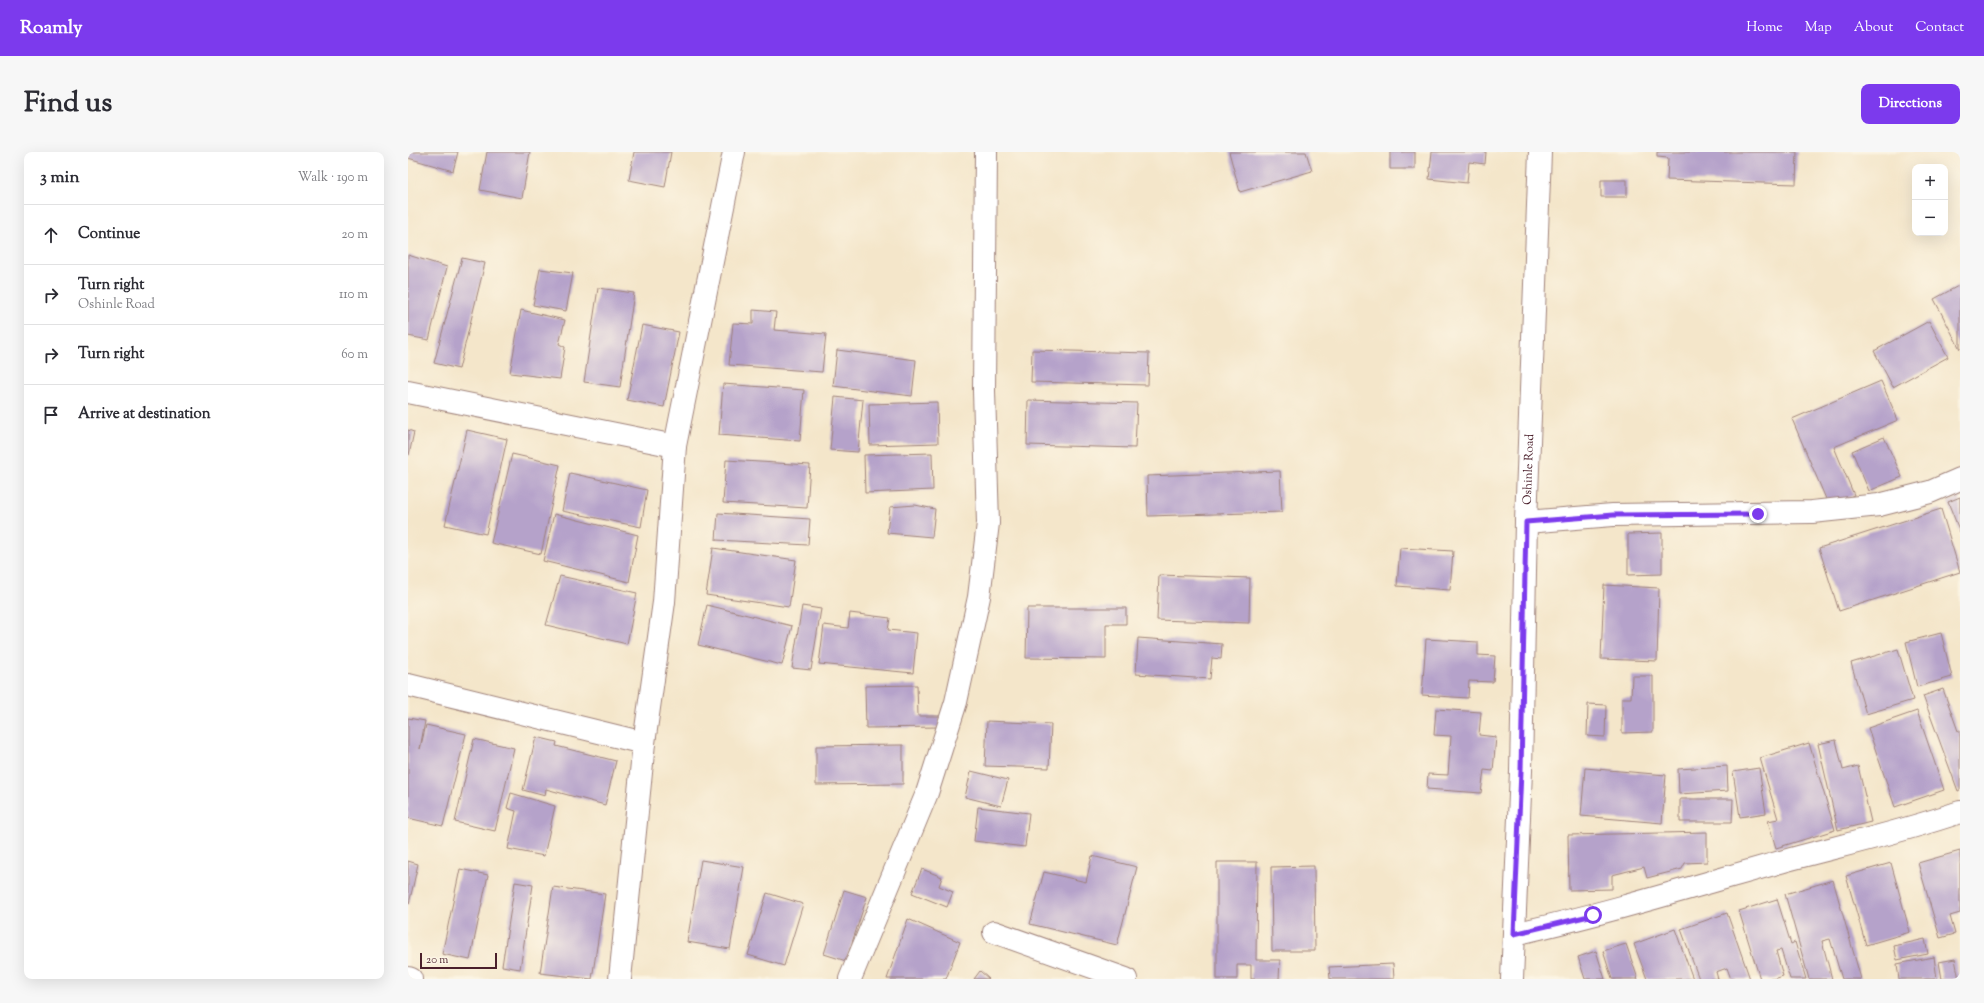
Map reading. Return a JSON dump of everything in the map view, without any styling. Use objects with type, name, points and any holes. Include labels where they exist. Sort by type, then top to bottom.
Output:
[{"type":"street","points":[[620,979],[644,743],[664,602],[675,446],[734,152]]},
{"type":"street","points":[[850,979],[928,793],[956,702],[979,597],[988,522],[984,391],[986,152]]},
{"type":"street","name":"Oshinle Road","points":[[1512,979],[1521,771],[1526,522],[1540,152]]},
{"type":"street","points":[[408,392],[675,446]]},
{"type":"street","points":[[1526,522],[1613,515],[1812,512],[1879,505],[1930,492],[1960,479]]},
{"type":"street","points":[[408,684],[644,743]]},
{"type":"street","points":[[1514,934],[1593,915],[1808,855],[1916,827],[1960,812]]},
{"type":"street","points":[[994,932],[1126,979]]},
{"type":"building","points":[[408,152],[458,152],[453,171],[408,158]]},
{"type":"building","points":[[487,152],[530,152],[522,198],[480,190]]},
{"type":"building","points":[[634,152],[671,152],[665,187],[629,180]]},
{"type":"building","points":[[1229,152],[1306,152],[1312,171],[1240,192]]},
{"type":"building","points":[[1390,152],[1415,152],[1415,169],[1390,169]]},
{"type":"building","points":[[1432,152],[1486,152],[1485,164],[1469,162],[1467,183],[1429,179]]},
{"type":"building","points":[[1657,152],[1797,152],[1796,184],[1667,180],[1668,158],[1657,157]]},
{"type":"building","points":[[1601,180],[1627,180],[1627,197],[1601,197]]},
{"type":"building","points":[[408,255],[447,267],[429,340],[408,336]]},
{"type":"building","points":[[462,258],[485,263],[459,369],[434,363]]},
{"type":"building","points":[[540,269],[573,273],[566,311],[533,305]]},
{"type":"building","points":[[1960,285],[1960,349],[1934,299]]},
{"type":"building","points":[[598,288],[634,293],[620,387],[584,382]]},
{"type":"building","points":[[521,310],[565,320],[559,344],[565,347],[560,379],[510,373]]},
{"type":"building","points":[[753,310],[776,312],[774,330],[826,334],[822,372],[729,365],[733,323],[753,324]]},
{"type":"building","points":[[1929,321],[1948,357],[1893,387],[1874,351]]},
{"type":"building","points":[[642,325],[679,332],[664,407],[627,400]]},
{"type":"building","points":[[837,350],[916,360],[912,396],[833,386]]},
{"type":"building","points":[[1032,350],[1149,353],[1148,385],[1031,382]]},
{"type":"building","points":[[1881,381],[1898,420],[1834,447],[1854,495],[1829,506],[1792,419]]},
{"type":"building","points":[[723,384],[804,390],[800,441],[719,435]]},
{"type":"building","points":[[835,397],[863,400],[858,452],[830,450]]},
{"type":"building","points":[[1028,400],[1137,403],[1135,448],[1027,445]]},
{"type":"building","points":[[937,402],[938,443],[870,445],[869,404]]},
{"type":"building","points":[[408,430],[414,432],[409,455],[408,455]]},
{"type":"building","points":[[467,430],[507,439],[486,534],[445,525]]},
{"type":"building","points":[[1884,437],[1902,477],[1869,491],[1852,451]]},
{"type":"building","points":[[932,453],[933,490],[865,493],[864,455]]},
{"type":"building","points":[[512,454],[560,465],[541,554],[491,543]]},
{"type":"building","points":[[726,460],[810,465],[807,508],[723,503]]},
{"type":"building","points":[[1280,471],[1282,512],[1148,516],[1147,476]]},
{"type":"building","points":[[570,473],[647,490],[641,527],[562,511]]},
{"type":"building","points":[[1960,497],[1960,532],[1948,502]]},
{"type":"building","points":[[915,505],[935,509],[932,537],[887,533],[890,507]]},
{"type":"building","points":[[1941,509],[1960,572],[1839,611],[1819,548]]},
{"type":"building","points":[[718,513],[810,519],[808,545],[716,540]]},
{"type":"building","points":[[554,514],[638,535],[629,582],[543,561]]},
{"type":"building","points":[[1662,533],[1662,574],[1628,575],[1628,534]]},
{"type":"building","points":[[713,548],[796,560],[789,607],[706,595]]},
{"type":"building","points":[[1400,548],[1453,551],[1450,590],[1397,586]]},
{"type":"building","points":[[1159,575],[1250,578],[1249,623],[1157,620]]},
{"type":"building","points":[[560,576],[637,593],[627,644],[546,625]]},
{"type":"building","points":[[1604,585],[1659,588],[1657,661],[1601,659]]},
{"type":"building","points":[[707,605],[792,626],[782,665],[698,645]]},
{"type":"building","points":[[802,606],[821,609],[811,670],[792,668]]},
{"type":"building","points":[[1027,608],[1126,608],[1126,624],[1106,624],[1106,659],[1026,658]]},
{"type":"building","points":[[850,613],[890,618],[888,630],[917,633],[913,673],[819,664],[824,625],[848,628]]},
{"type":"building","points":[[1941,633],[1952,677],[1917,687],[1906,642]]},
{"type":"building","points":[[1138,638],[1222,644],[1221,659],[1212,658],[1210,679],[1136,674]]},
{"type":"building","points":[[1426,639],[1478,642],[1478,655],[1495,656],[1493,682],[1469,681],[1468,698],[1422,695]]},
{"type":"building","points":[[1898,649],[1913,700],[1866,714],[1851,663]]},
{"type":"building","points":[[1632,676],[1653,676],[1653,732],[1622,733],[1622,698],[1631,698]]},
{"type":"building","points":[[917,685],[918,716],[940,716],[940,727],[866,728],[865,686]]},
{"type":"building","points":[[1943,689],[1958,731],[1960,730],[1960,790],[1958,791],[1923,696]]},
{"type":"building","points":[[1588,704],[1606,705],[1605,737],[1587,736]]},
{"type":"building","points":[[1436,709],[1481,712],[1479,735],[1496,737],[1493,771],[1484,770],[1481,793],[1427,789],[1428,774],[1448,775],[1451,736],[1434,735]]},
{"type":"building","points":[[1917,711],[1944,790],[1895,807],[1868,728]]},
{"type":"building","points":[[408,718],[425,721],[420,749],[426,725],[466,734],[443,826],[408,818]]},
{"type":"building","points":[[987,721],[1051,724],[1049,768],[985,766]]},
{"type":"building","points":[[536,737],[557,742],[556,746],[616,761],[605,805],[546,789],[545,796],[523,790]]},
{"type":"building","points":[[474,739],[514,748],[495,831],[455,822]]},
{"type":"building","points":[[1836,740],[1843,770],[1858,766],[1871,822],[1838,830],[1818,744]]},
{"type":"building","points":[[1809,743],[1835,830],[1776,848],[1768,821],[1778,819],[1760,758]]},
{"type":"building","points":[[903,745],[903,784],[816,785],[816,746]]},
{"type":"building","points":[[1727,766],[1728,791],[1679,794],[1678,769]]},
{"type":"building","points":[[1585,768],[1666,775],[1662,823],[1581,816]]},
{"type":"building","points":[[1759,768],[1766,813],[1740,817],[1733,772]]},
{"type":"building","points":[[971,771],[1008,780],[1001,806],[965,797]]},
{"type":"building","points":[[511,793],[555,806],[544,856],[508,849],[516,811],[507,808]]},
{"type":"building","points":[[1680,799],[1733,799],[1732,822],[1680,822]]},
{"type":"building","points":[[978,807],[1029,813],[1025,847],[974,841]]},
{"type":"building","points":[[1707,832],[1707,862],[1685,863],[1682,869],[1647,878],[1644,867],[1612,875],[1612,889],[1569,890],[1568,835]]},
{"type":"building","points":[[1960,851],[1960,913],[1950,916],[1955,934],[1940,938],[1918,863]]},
{"type":"building","points":[[1092,856],[1137,867],[1117,945],[1030,924],[1044,872],[1086,882]]},
{"type":"building","points":[[701,860],[744,867],[730,949],[687,942]]},
{"type":"building","points":[[408,861],[418,864],[409,904],[408,904]]},
{"type":"building","points":[[1217,862],[1257,862],[1256,960],[1280,960],[1279,979],[1251,979],[1251,965],[1237,965],[1237,979],[1217,979]]},
{"type":"building","points":[[1891,863],[1910,932],[1866,945],[1846,876]]},
{"type":"building","points":[[1314,866],[1315,951],[1272,951],[1271,867]]},
{"type":"building","points":[[460,869],[488,875],[470,960],[442,954]]},
{"type":"building","points":[[922,869],[942,877],[939,886],[953,892],[947,907],[912,893]]},
{"type":"building","points":[[1833,880],[1861,979],[1842,979],[1830,939],[1822,941],[1832,979],[1809,979],[1785,894]]},
{"type":"building","points":[[515,882],[533,885],[520,969],[502,966]]},
{"type":"building","points":[[553,887],[605,894],[592,979],[540,973]]},
{"type":"building","points":[[844,890],[867,897],[846,961],[824,954]]},
{"type":"building","points":[[767,893],[803,904],[784,966],[748,955]]},
{"type":"building","points":[[1777,899],[1791,944],[1795,942],[1806,979],[1790,979],[1781,950],[1776,951],[1783,976],[1774,979],[1760,979],[1739,911]]},
{"type":"building","points":[[1727,913],[1750,979],[1731,979],[1727,968],[1716,972],[1718,979],[1699,979],[1681,929]]},
{"type":"building","points":[[908,919],[960,942],[946,979],[887,979]]},
{"type":"building","points":[[1675,929],[1693,979],[1647,979],[1634,944]]},
{"type":"building","points":[[1925,939],[1928,954],[1897,960],[1894,946]]},
{"type":"building","points":[[1626,944],[1638,979],[1612,979],[1603,951]]},
{"type":"building","points":[[1596,951],[1605,979],[1585,979],[1578,957]]},
{"type":"building","points":[[1934,957],[1937,979],[1899,979],[1897,964]]},
{"type":"building","points":[[1955,959],[1959,979],[1942,979],[1939,962]]},
{"type":"building","points":[[1393,964],[1394,979],[1330,979],[1329,967]]},
{"type":"building","points":[[980,971],[989,979],[974,979]]},
{"type":"route","points":[[1593,915],[1514,934],[1521,771],[1526,522],[1613,515],[1758,514]]}]
